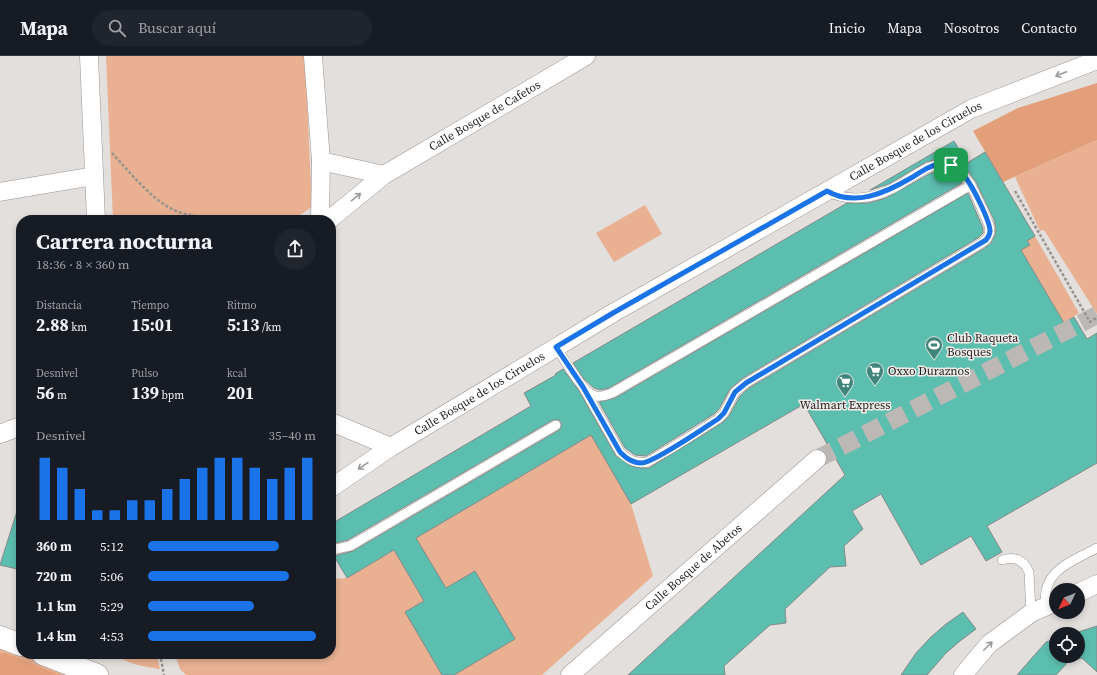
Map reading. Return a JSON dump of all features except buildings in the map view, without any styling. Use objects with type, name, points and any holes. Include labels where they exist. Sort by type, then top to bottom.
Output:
[{"type":"main road","points":[[0,637],[16,643]]},
{"type":"main road","points":[[58,659],[98,675]]},
{"type":"street","points":[[89,56],[96,215]]},
{"type":"street","points":[[313,56],[321,161],[320,215]]},
{"type":"street","name":"Calle Bosque de Cafetos","points":[[335,215],[384,175],[586,56]]},
{"type":"street","name":"Calle Bosque de los Ciruelos","points":[[336,479],[613,313],[971,109],[1097,60]]},
{"type":"street","points":[[321,161],[384,175]]},
{"type":"street","points":[[0,192],[94,176]]},
{"type":"street","points":[[336,424],[391,447]]},
{"type":"street","points":[[0,434],[16,428]]},
{"type":"street","name":"Calle Bosque de Abetos","points":[[570,675],[817,459]]},
{"type":"street","points":[[1085,590],[1097,584]]},
{"type":"street","points":[[963,675],[989,644],[1044,607]]},
{"type":"lane","points":[[556,347],[583,387],[620,452],[629,460],[641,463],[654,459],[718,419],[724,413],[735,392],[746,383],[986,240],[990,232],[988,222],[971,185],[959,171],[951,165],[944,163],[929,168],[892,189],[871,196],[846,198],[834,195],[827,191]]},
{"type":"lane","points":[[583,387],[591,394],[597,396],[604,396],[612,393],[971,185]]},
{"type":"lane","points":[[336,549],[350,546],[556,425]]},
{"type":"lane","points":[[1044,607],[1047,584],[1056,571],[1097,548]]},
{"type":"lane","points":[[1002,560],[1007,558],[1018,559],[1027,567],[1044,607]]},
{"type":"path","points":[[92,133],[155,198],[171,208],[184,214],[191,215]]},
{"type":"path","points":[[1015,192],[1090,322],[1096,318],[1097,320]]},
{"type":"path","points":[[160,659],[164,675]]},
{"type":"shaded area","points":[[106,56],[305,56],[312,207],[300,215],[113,215]]},
{"type":"shaded area","points":[[1097,83],[1097,140],[1003,182],[973,131],[1018,108]]},
{"type":"shaded area","points":[[1097,140],[1097,314],[1044,230],[1040,231],[1015,177]]},
{"type":"shaded area","points":[[645,205],[662,234],[614,262],[596,233]]},
{"type":"shaded area","points":[[1035,236],[1079,313],[1064,323],[1021,250],[1030,245],[1027,241]]},
{"type":"shaded area","points":[[591,435],[631,504],[653,576],[542,675],[186,675],[180,669],[177,659],[336,659],[336,579],[347,578]]},
{"type":"shaded area","points":[[0,642],[16,651],[16,659],[42,659],[82,675],[0,675]]},
{"type":"shaded area","points":[[5,653],[16,657],[16,659],[20,659],[60,675],[0,675],[0,654]]},
{"type":"shaded area","points":[[122,659],[158,659],[160,669],[135,664]]},
{"type":"tunnel","points":[[817,459],[1097,315]]},
{"type":"place","name":"Club Raqueta Bosques","points":[[934,360]]},
{"type":"place","name":"Oxxo Duraznos","points":[[875,386]]},
{"type":"place","name":"Walmart Express","points":[[845,397]]},
{"type":"route","points":[[944,163],[951,165],[966,178],[971,185],[988,222],[990,235],[986,240],[738,388],[724,413],[718,419],[654,459],[648,462],[635,462],[629,460],[620,452],[583,387],[556,347],[827,191],[834,195],[846,198],[862,198],[892,189],[924,170],[938,164],[944,163]]}]
